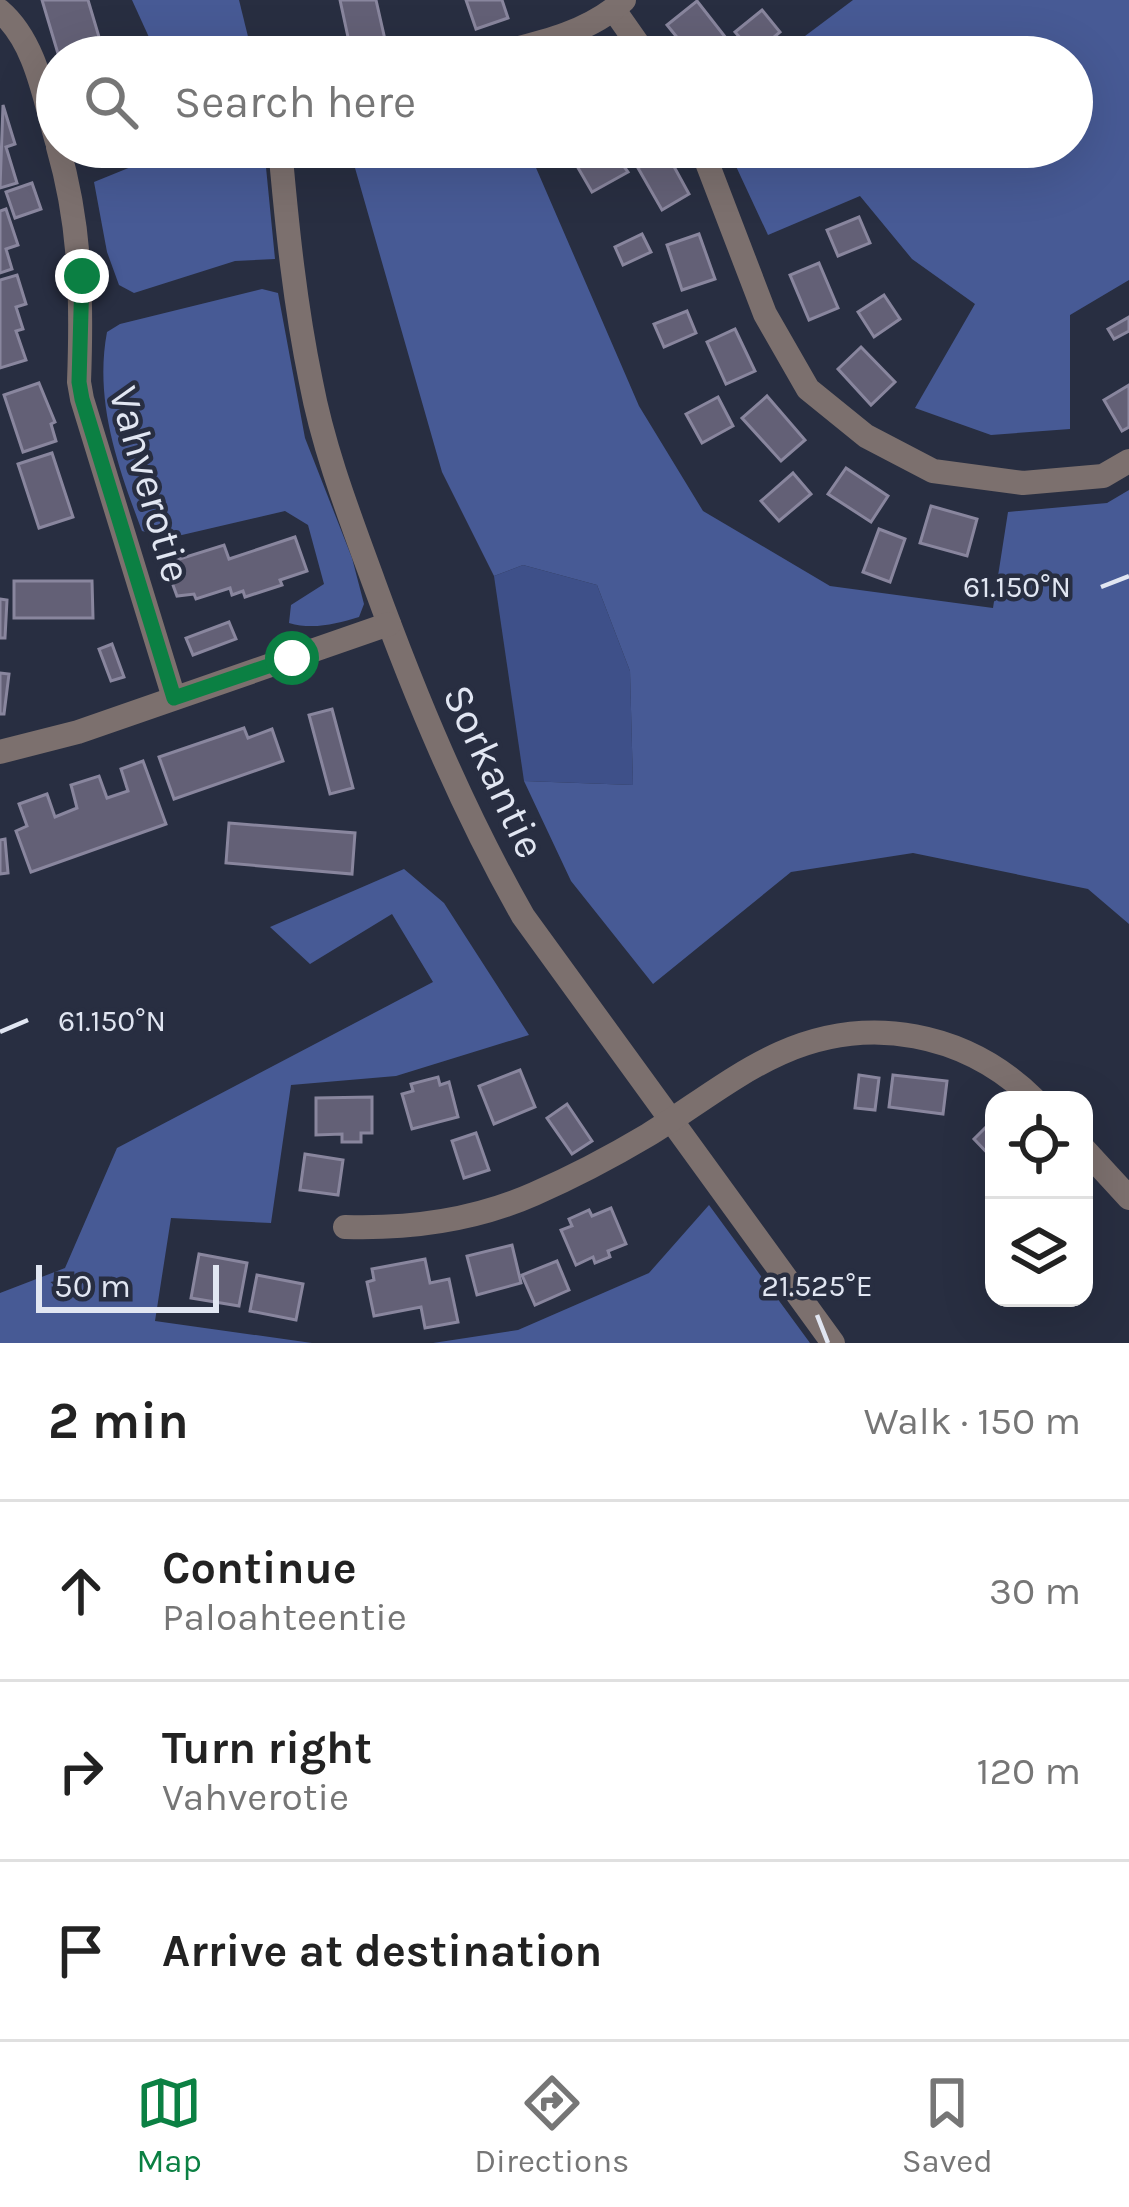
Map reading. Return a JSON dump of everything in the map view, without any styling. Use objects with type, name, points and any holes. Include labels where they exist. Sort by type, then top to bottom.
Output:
[{"type":"street","points":[[563,36],[619,5],[636,36]]},
{"type":"street","name":"Vahverotie","points":[[0,11],[17,26],[36,70]]},
{"type":"street","name":"Vahverotie","points":[[65,168],[82,276],[82,399],[174,698]]},
{"type":"street","name":"Sorkantie","points":[[282,168],[311,385],[348,513],[421,710],[483,847],[536,935],[832,1343]]},
{"type":"street","points":[[709,168],[765,314],[808,389],[866,436],[933,471],[1023,483],[1102,476],[1129,461]]},
{"type":"street","points":[[0,752],[78,731],[389,624]]},
{"type":"street","points":[[345,1227],[424,1225],[479,1214],[531,1196],[596,1165],[779,1054],[818,1038],[857,1031],[914,1033],[958,1048],[1026,1091]]},
{"type":"street","points":[[1093,1159],[1129,1198]]},
{"type":"shaded area","points":[[132,0],[239,0],[248,36],[148,36]]},
{"type":"shaded area","points":[[853,0],[1129,0],[1129,280],[1070,315],[1070,429],[991,435],[915,408],[975,304],[912,259],[860,196],[768,235],[737,168],[1093,168],[1093,36],[805,36]]},
{"type":"shaded area","points":[[128,168],[266,168],[275,259],[235,261],[134,293],[119,285],[107,252],[94,182]]},
{"type":"shaded area","points":[[355,168],[536,168],[639,406],[703,511],[830,586],[993,608],[1008,512],[1107,503],[1129,490],[1129,924],[1088,889],[913,853],[791,872],[653,984],[571,881],[524,781],[633,785],[630,671],[597,585],[523,565],[494,576],[442,472]]},
{"type":"shaded area","points":[[262,289],[278,293],[305,438],[352,558],[364,604],[359,617],[342,622],[289,623],[291,605],[324,584],[308,525],[285,511],[169,538],[142,531],[111,433],[104,383],[107,332],[120,324]]},
{"type":"shaded area","points":[[523,565],[597,585],[630,671],[633,785],[524,781],[494,576]]},
{"type":"shaded area","points":[[404,869],[444,903],[529,1035],[396,1076],[291,1085],[271,1223],[171,1218],[155,1321],[312,1343],[0,1343],[0,1293],[65,1268],[117,1148],[433,982],[392,914],[310,964],[270,927]]},
{"type":"shaded area","points":[[709,1205],[810,1343],[433,1343],[518,1330],[649,1273]]},
{"type":"building","points":[[42,0],[88,0],[99,36],[53,36]]},
{"type":"building","points":[[340,0],[376,0],[384,36],[348,36]]},
{"type":"building","points":[[466,0],[502,0],[508,18],[476,29]]},
{"type":"building","points":[[697,1],[724,36],[676,36],[667,25]]},
{"type":"building","points":[[762,10],[780,32],[738,36],[735,32]]},
{"type":"building","points":[[3,105],[15,144],[6,147],[17,183],[0,188]]},
{"type":"building","points":[[578,168],[625,168],[628,172],[592,192]]},
{"type":"building","points":[[638,168],[675,168],[689,194],[662,210]]},
{"type":"building","points":[[32,183],[41,209],[15,218],[6,192]]},
{"type":"building","points":[[6,209],[18,245],[6,249],[12,269],[0,273],[0,211]]},
{"type":"building","points":[[859,217],[870,243],[838,256],[827,230]]},
{"type":"building","points":[[642,234],[651,252],[623,265],[615,247]]},
{"type":"building","points":[[699,234],[715,279],[682,290],[667,245]]},
{"type":"building","points":[[819,263],[838,308],[809,320],[790,275]]},
{"type":"building","points":[[17,275],[26,304],[16,307],[23,329],[16,331],[26,360],[0,368],[0,280]]},
{"type":"building","points":[[884,295],[900,319],[874,337],[858,312]]},
{"type":"building","points":[[687,311],[696,333],[664,347],[654,324]]},
{"type":"building","points":[[1129,317],[1129,331],[1114,339],[1108,329]]},
{"type":"building","points":[[735,329],[755,371],[726,384],[707,342]]},
{"type":"building","points":[[861,347],[895,382],[871,405],[838,369]]},
{"type":"building","points":[[39,383],[55,422],[51,424],[56,441],[23,452],[4,395]]},
{"type":"building","points":[[1129,385],[1129,427],[1122,431],[1104,400]]},
{"type":"building","points":[[767,396],[805,440],[781,461],[742,418]]},
{"type":"building","points":[[718,397],[733,426],[702,443],[686,414]]},
{"type":"building","points":[[52,453],[73,517],[39,528],[18,464]]},
{"type":"building","points":[[846,468],[888,496],[871,522],[828,494]]},
{"type":"building","points":[[793,473],[811,494],[779,521],[761,501]]},
{"type":"building","points":[[931,506],[977,519],[967,556],[920,543]]},
{"type":"building","points":[[879,529],[905,539],[890,582],[863,572]]},
{"type":"building","points":[[295,537],[307,571],[280,580],[282,585],[245,597],[243,591],[232,595],[230,588],[196,599],[194,594],[177,596],[170,577],[177,575],[173,561],[224,545],[229,559]]},
{"type":"building","points":[[14,581],[92,581],[93,618],[14,618]]},
{"type":"building","points":[[0,599],[7,600],[5,638],[0,638]]},
{"type":"building","points":[[229,622],[236,639],[193,655],[186,638]]},
{"type":"building","points":[[112,644],[124,677],[111,681],[99,649]]},
{"type":"building","points":[[0,673],[9,674],[4,714],[0,714]]},
{"type":"building","points":[[332,709],[353,788],[330,794],[309,715]]},
{"type":"building","points":[[244,728],[248,738],[272,729],[283,761],[174,799],[159,757]]},
{"type":"building","points":[[143,761],[166,824],[31,872],[16,831],[27,826],[19,804],[47,794],[55,817],[77,808],[71,785],[99,776],[107,798],[128,791],[121,769]]},
{"type":"building","points":[[229,823],[355,833],[352,874],[226,863]]},
{"type":"building","points":[[5,839],[8,873],[0,874],[0,840]]},
{"type":"building","points":[[520,1070],[535,1107],[494,1124],[479,1086]]},
{"type":"building","points":[[859,1075],[879,1078],[875,1110],[855,1108]]},
{"type":"building","points":[[893,1075],[947,1081],[943,1114],[889,1107]]},
{"type":"building","points":[[438,1077],[440,1085],[449,1082],[458,1117],[412,1129],[402,1094],[413,1091],[411,1084]]},
{"type":"building","points":[[372,1097],[372,1133],[361,1133],[361,1142],[342,1142],[342,1134],[316,1135],[316,1098]]},
{"type":"building","points":[[567,1104],[592,1141],[572,1154],[547,1118]]},
{"type":"building","points":[[985,1128],[985,1151],[974,1139]]},
{"type":"building","points":[[476,1133],[489,1170],[464,1178],[452,1141]]},
{"type":"building","points":[[305,1154],[343,1160],[338,1195],[300,1190]]},
{"type":"building","points":[[611,1208],[626,1244],[608,1251],[610,1257],[595,1263],[593,1257],[576,1265],[561,1230],[572,1226],[569,1219],[589,1210],[592,1216]]},
{"type":"building","points":[[512,1245],[521,1283],[477,1295],[467,1256]]},
{"type":"building","points":[[199,1254],[247,1263],[239,1306],[191,1298]]},
{"type":"building","points":[[425,1259],[430,1283],[449,1279],[458,1322],[425,1328],[421,1307],[374,1316],[367,1282],[374,1280],[372,1269]]},
{"type":"building","points":[[557,1261],[569,1290],[535,1305],[522,1275]]},
{"type":"building","points":[[257,1275],[303,1284],[296,1320],[250,1311]]},
{"type":"route","points":[[82,276],[82,399],[174,698],[292,658]]}]
